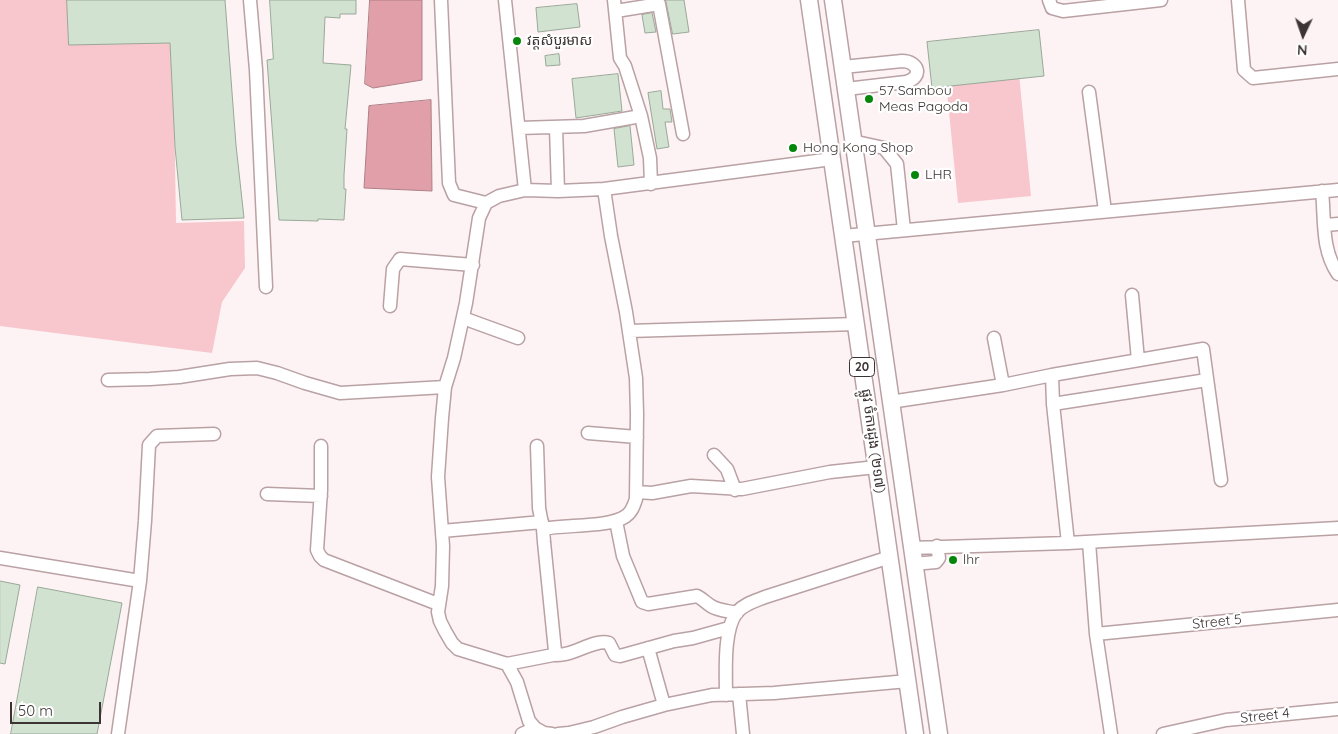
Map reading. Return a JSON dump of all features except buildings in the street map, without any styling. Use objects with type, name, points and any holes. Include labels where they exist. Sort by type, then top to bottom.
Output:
[{"type":"main road","name":"ផ្លូវ ចំការដូង (២១៧)","points":[[809,0],[916,734]]},
{"type":"main road","name":"ផ្លូវ ចំការដូង (២១៧)","points":[[833,0],[939,734]]},
{"type":"street","points":[[250,0],[256,70],[266,287]]},
{"type":"street","points":[[441,0],[449,183],[454,195],[486,203]]},
{"type":"street","points":[[505,0],[525,190]]},
{"type":"street","points":[[1049,0],[1052,8],[1063,11],[1161,0]]},
{"type":"street","points":[[1238,0],[1244,70],[1253,78],[1338,69]]},
{"type":"street","points":[[651,184],[650,158],[640,116],[625,66],[620,58],[615,5],[659,2],[683,134]]},
{"type":"street","points":[[843,67],[908,61],[917,70],[913,80],[906,82],[846,89]]},
{"type":"street","points":[[1089,92],[1105,211]]},
{"type":"street","points":[[518,128],[584,126],[640,116]]},
{"type":"street","points":[[556,127],[558,191]]},
{"type":"street","points":[[852,141],[884,148],[897,164],[904,230]]},
{"type":"street","points":[[730,628],[618,656],[613,652],[610,644],[604,642],[566,654],[507,664],[458,648],[452,643],[440,621],[438,612],[442,586],[443,546],[438,477],[445,388],[463,318],[480,218],[486,203],[499,196],[525,190],[604,189],[832,159]]},
{"type":"street","points":[[442,531],[616,521],[627,516],[633,507],[637,492],[636,378],[630,331],[611,236],[604,189]]},
{"type":"street","points":[[843,236],[1338,190]]},
{"type":"street","points":[[1322,191],[1326,246],[1328,255],[1338,274]]},
{"type":"street","points":[[1325,226],[1338,224]]},
{"type":"street","points":[[390,306],[393,269],[400,259],[473,265]]},
{"type":"street","points":[[1132,295],[1138,360]]},
{"type":"street","points":[[463,318],[518,338]]},
{"type":"street","points":[[630,331],[856,324]]},
{"type":"street","points":[[994,338],[1003,385]]},
{"type":"street","points":[[890,402],[1003,385],[1203,350],[1221,480]]},
{"type":"street","points":[[108,380],[179,377],[230,369],[257,368],[340,393],[445,388]]},
{"type":"street","points":[[1052,375],[1053,404],[1068,543]]},
{"type":"street","points":[[1053,404],[1207,380]]},
{"type":"street","points":[[588,433],[637,437]]},
{"type":"street","points":[[118,734],[140,581],[148,445],[157,436],[214,434]]},
{"type":"street","points":[[321,446],[321,496],[317,550],[320,556],[324,560],[438,604]]},
{"type":"street","points":[[537,446],[538,508],[543,526],[555,651],[553,655]]},
{"type":"street","points":[[714,455],[727,470],[735,490]]},
{"type":"street","points":[[637,492],[652,493],[691,486],[735,490],[830,472],[876,467]]},
{"type":"street","points":[[267,494],[321,496]]},
{"type":"street","points":[[616,521],[624,556],[642,602],[648,604],[697,596],[720,610],[737,613]]},
{"type":"street","points":[[912,556],[936,562],[939,558],[937,546],[1068,543],[1338,528]]},
{"type":"street","points":[[1089,542],[1096,634],[1111,734]]},
{"type":"street","points":[[743,734],[732,694],[727,655],[730,628],[737,613],[746,605],[765,596],[890,556]]},
{"type":"street","points":[[0,558],[140,581]]},
{"type":"street","name":"Street 5","points":[[1096,634],[1338,610]]},
{"type":"street","points":[[648,648],[664,706]]},
{"type":"street","points":[[507,664],[517,682],[529,721],[535,728],[544,733],[552,734]]},
{"type":"street","points":[[558,734],[594,727],[622,717],[712,695],[774,693],[908,681]]},
{"type":"street","name":"Street 4","points":[[1163,734],[1226,720],[1338,709]]},
{"type":"street","points":[[522,734],[535,728]]},
{"type":"shaded area","points":[[0,0],[70,0],[173,38],[176,223],[244,221],[245,268],[222,302],[212,353],[0,326]]},
{"type":"shaded area","points":[[370,0],[422,0],[422,80],[373,88],[365,84]]},
{"type":"shaded area","points":[[1019,74],[1031,196],[958,203],[946,81]]},
{"type":"shaded area","points":[[431,100],[432,191],[364,188],[369,106]]},
{"type":"place","name":"វត្តសំបួរមាស","points":[[517,41]]},
{"type":"place","name":"57 Sambou Meas Pagoda","points":[[869,99]]},
{"type":"place","name":"Hong Kong Shop","points":[[793,148]]},
{"type":"place","name":"LHR","points":[[915,175]]},
{"type":"place","name":"lhr","points":[[953,560]]}]
